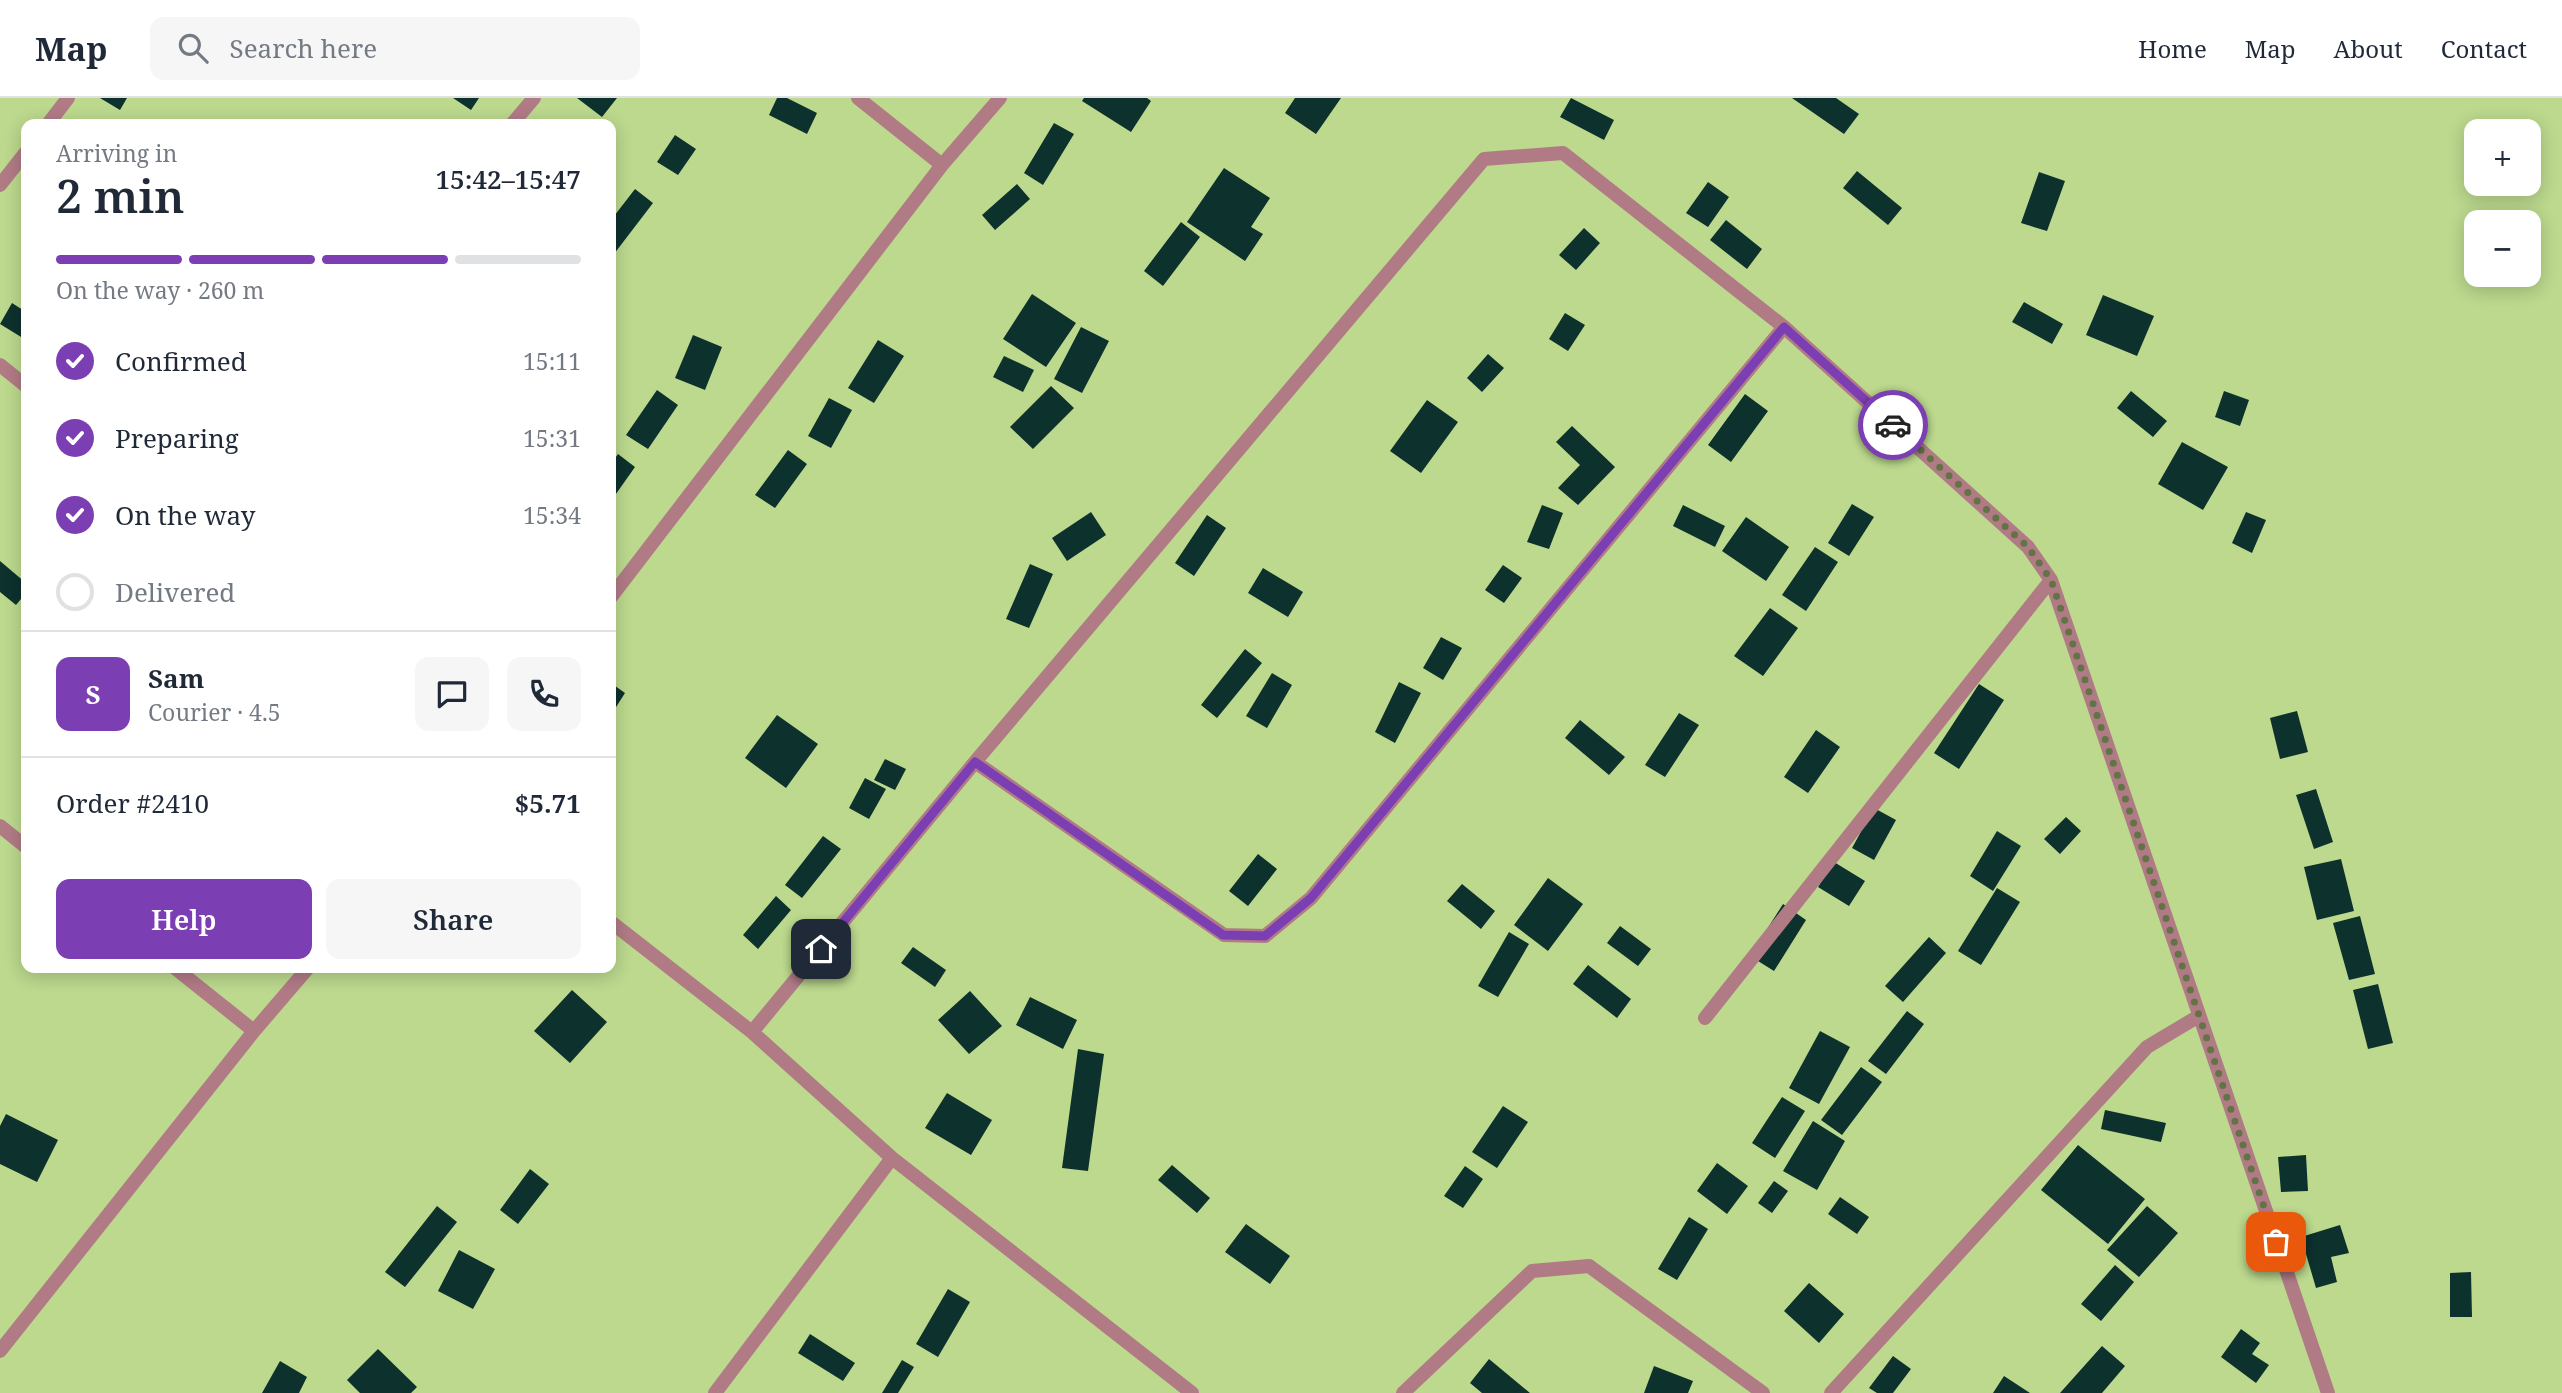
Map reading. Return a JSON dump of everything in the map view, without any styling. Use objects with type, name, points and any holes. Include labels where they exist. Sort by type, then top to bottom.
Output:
[{"type":"street","points":[[52,119],[68,98]]},
{"type":"street","points":[[516,119],[534,98]]},
{"type":"street","points":[[858,98],[942,165]]},
{"type":"street","points":[[616,590],[942,165],[1000,98]]},
{"type":"street","points":[[752,1031],[975,762],[1484,159],[1563,153],[1784,327],[2028,547],[2051,580],[2328,1393]]},
{"type":"street","points":[[0,186],[21,159]]},
{"type":"street","points":[[975,762],[1223,935],[1265,936],[1311,898],[1784,327]]},
{"type":"street","points":[[0,365],[21,382]]},
{"type":"street","points":[[1705,1018],[2051,580]]},
{"type":"street","points":[[0,826],[21,843]]},
{"type":"street","points":[[616,926],[752,1031],[892,1158],[1192,1393]]},
{"type":"street","points":[[181,973],[254,1031]]},
{"type":"street","points":[[0,1351],[254,1031],[304,973]]},
{"type":"street","points":[[1831,1393],[2147,1047],[2199,1016]]},
{"type":"street","points":[[715,1393],[892,1158]]},
{"type":"street","points":[[1402,1393],[1532,1270],[1589,1266],[1763,1393]]},
{"type":"building","points":[[100,98],[127,98],[120,110]]},
{"type":"building","points":[[453,98],[479,98],[471,110]]},
{"type":"building","points":[[577,98],[617,98],[602,117]]},
{"type":"building","points":[[777,98],[787,98],[817,113],[807,134],[769,115]]},
{"type":"building","points":[[1084,98],[1147,98],[1151,101],[1131,132],[1082,101]]},
{"type":"building","points":[[1295,98],[1341,98],[1316,134],[1285,113]]},
{"type":"building","points":[[1571,98],[1614,120],[1604,140],[1560,117]]},
{"type":"building","points":[[1792,98],[1836,98],[1859,114],[1844,134]]},
{"type":"building","points":[[1054,123],[1074,134],[1043,185],[1024,173]]},
{"type":"building","points":[[675,135],[696,149],[678,175],[657,162]]},
{"type":"building","points":[[1224,168],[1270,198],[1251,227],[1263,234],[1245,261],[1187,222]]},
{"type":"building","points":[[1857,171],[1902,208],[1888,225],[1843,188]]},
{"type":"building","points":[[2039,172],[2065,181],[2047,231],[2021,223]]},
{"type":"building","points":[[1708,182],[1729,197],[1708,227],[1686,213]]},
{"type":"building","points":[[1017,184],[1030,199],[995,230],[982,215]]},
{"type":"building","points":[[635,189],[653,203],[616,251],[616,214]]},
{"type":"building","points":[[1726,220],[1762,249],[1747,269],[1710,240]]},
{"type":"building","points":[[1181,222],[1200,237],[1163,286],[1144,271]]},
{"type":"building","points":[[1584,228],[1600,243],[1576,270],[1559,255]]},
{"type":"building","points":[[1032,294],[1076,323],[1046,367],[1003,339]]},
{"type":"building","points":[[2103,295],[2154,316],[2137,356],[2086,335]]},
{"type":"building","points":[[2024,302],[2063,324],[2052,344],[2012,322]]},
{"type":"building","points":[[12,303],[21,309],[21,337],[0,324]]},
{"type":"building","points":[[1565,313],[1585,325],[1568,351],[1549,339]]},
{"type":"building","points":[[1081,327],[1109,341],[1082,393],[1054,379]]},
{"type":"building","points":[[693,335],[722,347],[705,390],[675,378]]},
{"type":"building","points":[[878,340],[904,356],[874,403],[848,388]]},
{"type":"building","points":[[1488,354],[1504,368],[1482,392],[1467,378]]},
{"type":"building","points":[[1004,356],[1034,370],[1023,392],[993,377]]},
{"type":"building","points":[[1051,386],[1074,408],[1033,449],[1010,427]]},
{"type":"building","points":[[657,390],[678,405],[648,449],[626,435]]},
{"type":"building","points":[[2131,391],[2167,421],[2153,437],[2117,408]]},
{"type":"building","points":[[2224,391],[2249,400],[2240,426],[2215,417]]},
{"type":"building","points":[[1745,394],[1768,411],[1731,462],[1708,445]]},
{"type":"building","points":[[829,398],[852,410],[831,448],[808,436]]},
{"type":"building","points":[[1427,400],[1458,422],[1421,473],[1390,451]]},
{"type":"building","points":[[1572,426],[1615,467],[1578,505],[1558,488],[1580,465],[1556,442]]},
{"type":"building","points":[[2182,442],[2228,467],[2203,510],[2158,484]]},
{"type":"building","points":[[788,450],[807,464],[775,508],[755,495]]},
{"type":"building","points":[[618,454],[635,467],[616,494]]},
{"type":"building","points":[[1852,504],[1874,517],[1849,556],[1828,543]]},
{"type":"building","points":[[1542,505],[1563,513],[1549,549],[1527,542]]},
{"type":"building","points":[[1683,505],[1725,526],[1715,547],[1673,526]]},
{"type":"building","points":[[1091,512],[1106,535],[1067,561],[1052,538]]},
{"type":"building","points":[[2246,512],[2266,520],[2252,553],[2232,543]]},
{"type":"building","points":[[1207,515],[1226,528],[1194,576],[1175,563]]},
{"type":"building","points":[[1746,517],[1789,547],[1766,581],[1722,551]]},
{"type":"building","points":[[1815,547],[1838,562],[1806,611],[1782,595]]},
{"type":"building","points":[[0,561],[21,579],[21,599],[16,605],[0,592]]},
{"type":"building","points":[[1030,564],[1053,574],[1029,628],[1006,619]]},
{"type":"building","points":[[1503,565],[1522,578],[1504,603],[1485,590]]},
{"type":"building","points":[[1263,568],[1303,592],[1288,617],[1248,593]]},
{"type":"building","points":[[1770,608],[1798,628],[1763,676],[1734,656]]},
{"type":"building","points":[[1441,637],[1462,648],[1443,680],[1423,668]]},
{"type":"building","points":[[1245,649],[1262,663],[1217,718],[1201,705]]},
{"type":"building","points":[[1272,673],[1292,685],[1267,728],[1246,716]]},
{"type":"building","points":[[1399,682],[1421,693],[1395,743],[1375,732]]},
{"type":"building","points":[[1979,684],[2004,700],[1959,769],[1934,753]]},
{"type":"building","points":[[616,687],[625,693],[616,707]]},
{"type":"building","points":[[2297,711],[2308,752],[2280,759],[2270,718]]},
{"type":"building","points":[[1679,713],[1699,725],[1665,777],[1645,765]]},
{"type":"building","points":[[777,715],[818,744],[786,788],[745,758]]},
{"type":"building","points":[[1580,720],[1625,757],[1609,775],[1565,738]]},
{"type":"building","points":[[1816,730],[1840,747],[1808,793],[1784,777]]},
{"type":"building","points":[[885,759],[906,769],[895,790],[874,780]]},
{"type":"building","points":[[865,778],[886,789],[869,819],[849,808]]},
{"type":"building","points":[[2316,789],[2333,842],[2314,849],[2296,795]]},
{"type":"building","points":[[1874,808],[1896,820],[1874,860],[1852,848]]},
{"type":"building","points":[[2066,817],[2081,831],[2060,854],[2044,839]]},
{"type":"building","points":[[1997,831],[2021,846],[1993,891],[1970,876]]},
{"type":"building","points":[[823,836],[841,849],[802,898],[785,885]]},
{"type":"building","points":[[1258,854],[1277,869],[1248,906],[1229,891]]},
{"type":"building","points":[[2341,859],[2354,911],[2317,920],[2304,867]]},
{"type":"building","points":[[1834,862],[1865,881],[1849,906],[1818,887]]},
{"type":"building","points":[[1548,878],[1583,904],[1548,951],[1514,925]]},
{"type":"building","points":[[1462,884],[1495,911],[1481,929],[1447,901]]},
{"type":"building","points":[[1997,888],[2020,902],[1981,965],[1958,951]]},
{"type":"building","points":[[776,896],[791,910],[758,949],[743,935]]},
{"type":"building","points":[[1783,904],[1806,920],[1774,971],[1750,956]]},
{"type":"building","points":[[2360,916],[2375,974],[2349,980],[2333,923]]},
{"type":"building","points":[[1620,926],[1651,949],[1638,966],[1607,943]]},
{"type":"building","points":[[1509,932],[1529,944],[1498,997],[1478,986]]},
{"type":"building","points":[[1929,937],[1946,953],[1903,1002],[1885,986]]},
{"type":"building","points":[[913,947],[946,970],[935,987],[901,963]]},
{"type":"building","points":[[1588,965],[1631,999],[1617,1018],[1573,984]]},
{"type":"building","points":[[2378,984],[2393,1043],[2368,1049],[2353,990]]},
{"type":"building","points":[[572,990],[607,1022],[570,1063],[534,1031]]},
{"type":"building","points":[[970,991],[1002,1026],[969,1054],[938,1020]]},
{"type":"building","points":[[1030,997],[1077,1020],[1063,1049],[1016,1025]]},
{"type":"building","points":[[1907,1011],[1924,1024],[1886,1074],[1868,1061]]},
{"type":"building","points":[[1820,1031],[1850,1047],[1819,1104],[1789,1088]]},
{"type":"building","points":[[1078,1049],[1104,1054],[1088,1171],[1062,1168]]},
{"type":"building","points":[[1861,1067],[1882,1082],[1842,1135],[1821,1120]]},
{"type":"building","points":[[947,1093],[992,1120],[971,1155],[925,1128]]},
{"type":"building","points":[[1782,1097],[1805,1111],[1775,1158],[1752,1143]]},
{"type":"building","points":[[1503,1106],[1528,1122],[1497,1168],[1472,1152]]},
{"type":"building","points":[[2105,1110],[2166,1123],[2161,1142],[2101,1129]]},
{"type":"building","points":[[6,1114],[58,1140],[37,1182],[0,1164],[0,1126]]},
{"type":"building","points":[[1813,1121],[1845,1141],[1817,1190],[1783,1171]]},
{"type":"building","points":[[2078,1145],[2145,1199],[2108,1244],[2041,1190]]},
{"type":"building","points":[[2306,1155],[2308,1191],[2281,1192],[2278,1157]]},
{"type":"building","points":[[1717,1163],[1748,1186],[1727,1214],[1697,1191]]},
{"type":"building","points":[[1172,1165],[1210,1198],[1197,1213],[1158,1180]]},
{"type":"building","points":[[1465,1166],[1483,1179],[1463,1208],[1444,1196]]},
{"type":"building","points":[[530,1169],[549,1184],[518,1224],[500,1210]]},
{"type":"building","points":[[1774,1181],[1788,1191],[1772,1213],[1758,1203]]},
{"type":"building","points":[[1840,1197],[1869,1217],[1857,1234],[1828,1214]]},
{"type":"building","points":[[437,1206],[457,1222],[405,1287],[385,1272]]},
{"type":"building","points":[[2147,1206],[2178,1233],[2139,1277],[2107,1250]]},
{"type":"building","points":[[1689,1217],[1708,1229],[1677,1280],[1658,1269]]},
{"type":"building","points":[[1246,1224],[1290,1256],[1270,1284],[1225,1252]]},
{"type":"building","points":[[2340,1225],[2349,1253],[2331,1257],[2337,1282],[2316,1288],[2301,1237]]},
{"type":"building","points":[[459,1250],[495,1269],[473,1309],[438,1291]]},
{"type":"building","points":[[2115,1265],[2134,1282],[2101,1321],[2081,1304]]},
{"type":"building","points":[[2471,1272],[2472,1317],[2450,1317],[2450,1273]]},
{"type":"building","points":[[1809,1283],[1844,1314],[1819,1343],[1784,1311]]},
{"type":"building","points":[[948,1289],[970,1302],[938,1357],[916,1344]]},
{"type":"building","points":[[2241,1329],[2260,1343],[2252,1354],[2269,1365],[2256,1383],[2221,1357]]},
{"type":"building","points":[[810,1334],[855,1363],[843,1381],[798,1353]]},
{"type":"building","points":[[2102,1346],[2125,1366],[2102,1393],[2060,1393]]},
{"type":"building","points":[[378,1349],[417,1387],[411,1393],[360,1393],[347,1380]]},
{"type":"building","points":[[1893,1356],[1911,1369],[1893,1393],[1877,1393],[1869,1388]]},
{"type":"building","points":[[1489,1359],[1530,1393],[1482,1393],[1470,1383]]},
{"type":"building","points":[[902,1360],[914,1367],[898,1393],[882,1393]]},
{"type":"building","points":[[280,1361],[307,1377],[299,1393],[262,1393]]},
{"type":"building","points":[[1654,1366],[1693,1381],[1688,1393],[1644,1393]]},
{"type":"building","points":[[2004,1376],[2030,1393],[1993,1393]]},
{"type":"way so far","points":[[1893,425],[2028,547],[2051,580],[2276,1242]]},
{"type":"route","points":[[821,949],[975,762],[1223,935],[1265,936],[1311,898],[1784,327],[1893,425]]}]
